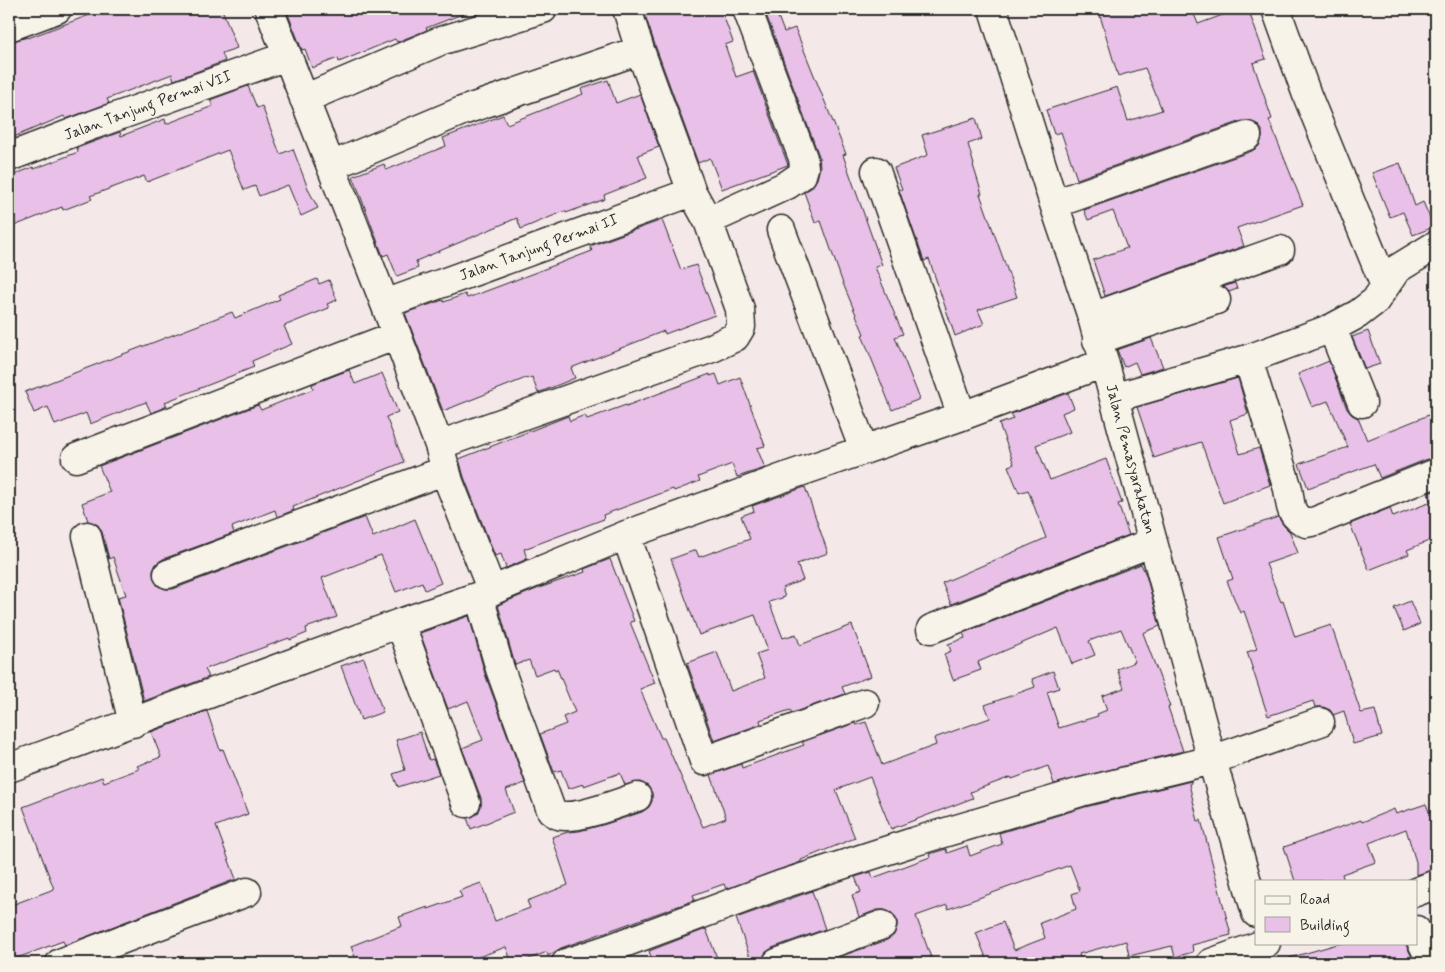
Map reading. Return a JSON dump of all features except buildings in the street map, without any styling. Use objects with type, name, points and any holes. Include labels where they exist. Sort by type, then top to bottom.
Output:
[{"type":"street","points":[[270,9],[397,335],[442,458],[485,593],[500,669],[551,810],[563,817],[576,816],[637,797]]},
{"type":"street","points":[[304,99],[440,41],[543,9]]},
{"type":"street","points":[[168,574],[735,337],[741,327],[740,309],[708,222],[692,192],[627,9]]},
{"type":"street","points":[[708,222],[786,185],[802,175],[804,168],[803,158],[747,9]]},
{"type":"street","name":"Jalan Pemasyarakatan","points":[[993,9],[1098,340],[1212,760],[1255,910]]},
{"type":"street","points":[[1276,9],[1307,95],[1386,286]]},
{"type":"street","points":[[9,27],[49,10]]},
{"type":"street","points":[[330,166],[462,111],[640,50]]},
{"type":"street","name":"Jalan Tanjung Permai VII","points":[[9,157],[287,56]]},
{"type":"street","points":[[1054,204],[1247,136]]},
{"type":"street","points":[[876,171],[962,416]]},
{"type":"street","name":"Jalan Tanjung Permai II","points":[[385,304],[692,192]]},
{"type":"street","points":[[781,230],[864,450]]},
{"type":"street","points":[[1114,398],[1248,358],[1332,328],[1358,314],[1374,301],[1397,269],[1436,244]]},
{"type":"street","points":[[9,768],[485,593],[626,535],[962,416],[1098,340],[1280,250]]},
{"type":"street","points":[[1098,340],[1216,300]]},
{"type":"street","points":[[1332,328],[1362,403]]},
{"type":"street","points":[[76,458],[397,335]]},
{"type":"street","points":[[1248,358],[1288,489],[1291,508],[1296,518],[1306,524],[1316,521],[1436,473]]},
{"type":"street","points":[[626,535],[704,761],[865,703]]},
{"type":"street","points":[[87,536],[133,723]]},
{"type":"street","points":[[931,630],[1153,542]]},
{"type":"street","points":[[400,623],[466,802]]},
{"type":"street","points":[[566,963],[611,956],[780,885],[913,842],[1081,792],[1212,760],[1320,722]]},
{"type":"street","points":[[1418,891],[1436,884]]},
{"type":"street","points":[[60,963],[247,892]]},
{"type":"street","points":[[777,963],[882,925]]},
{"type":"street","points":[[1418,934],[1432,963]]},
{"type":"street","points":[[1211,963],[1262,944]]},
{"type":"street","points":[[1265,944],[1272,963]]}]
